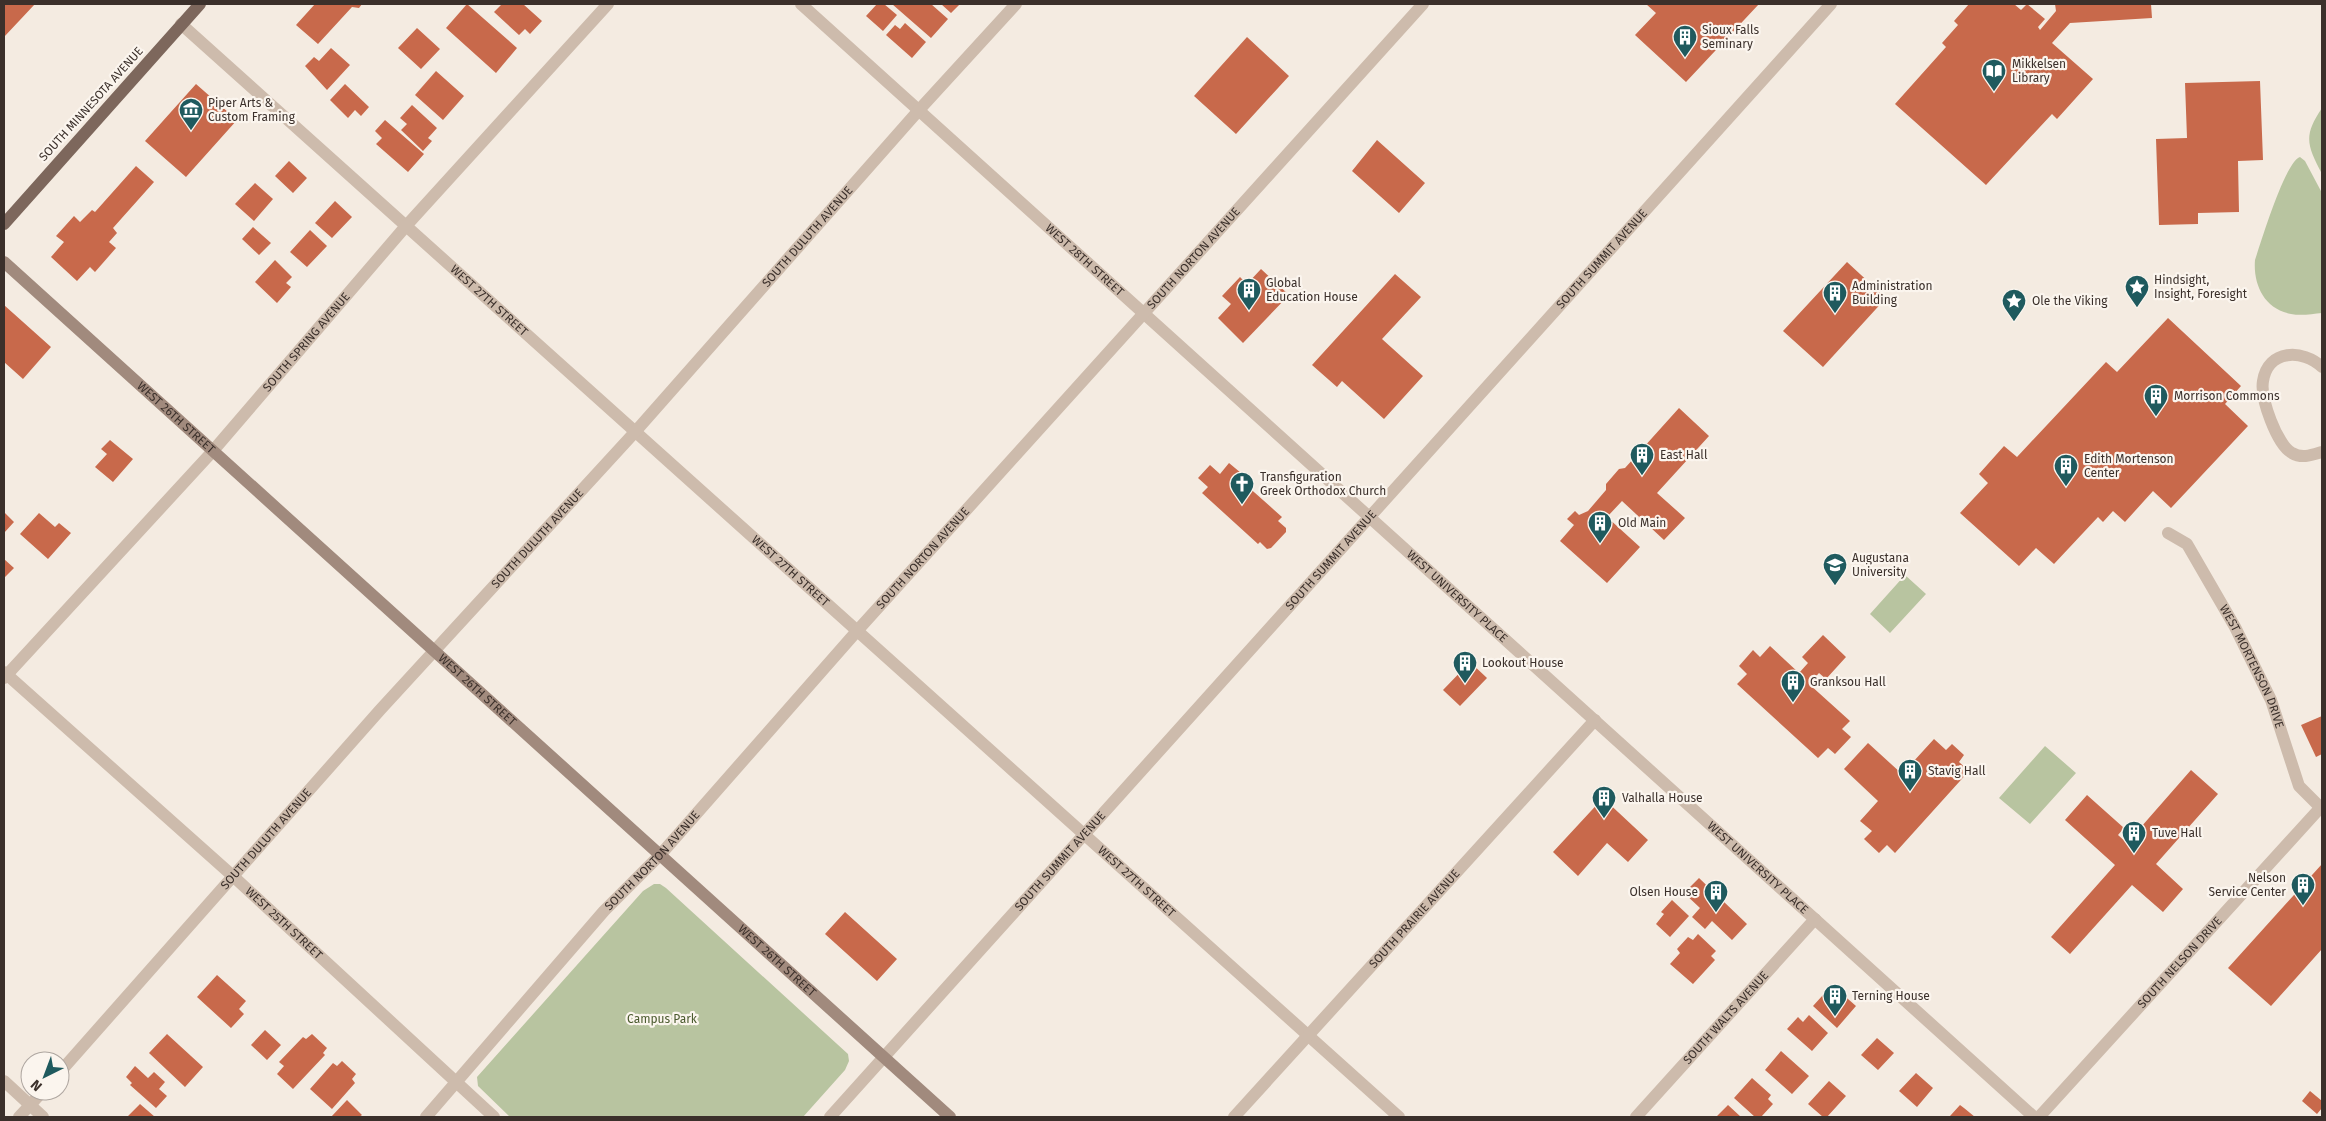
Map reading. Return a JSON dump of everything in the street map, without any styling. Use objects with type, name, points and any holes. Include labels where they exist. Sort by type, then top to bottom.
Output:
[{"type":"main road","name":"SOUTH MINNESOTA AVENUE","points":[[4,224],[200,4]]},
{"type":"main road","name":"WEST 26TH STREET","points":[[4,262],[212,452],[436,650],[950,1117]]},
{"type":"street","name":"SOUTH SPRING AVENUE","points":[[5,675],[212,452],[406,226],[608,4]]},
{"type":"street","name":"WEST 28TH STREET","points":[[801,4],[1369,517]]},
{"type":"street","name":"SOUTH DULUTH AVENUE","points":[[70,1061],[436,650],[635,432],[919,110],[1016,4]]},
{"type":"street","name":"SOUTH NORTON AVENUE","points":[[426,1117],[457,1084],[604,911],[661,854],[857,631],[1423,4]]},
{"type":"street","name":"SOUTH SUMMIT AVENUE","points":[[830,1117],[1831,4]]},
{"type":"street","name":"WEST 27TH STREET","points":[[181,24],[1398,1117]]},
{"type":"street","points":[[2322,367],[2314,360],[2297,354],[2282,356],[2268,365],[2263,382],[2266,402],[2279,441],[2293,454],[2306,456],[2322,452]]},
{"type":"street","name":"WEST UNIVERSITY PLACE","points":[[1369,517],[2034,1117]]},
{"type":"street","name":"WEST MORTENSON DRIVE","points":[[2168,533],[2186,544],[2235,627],[2271,700],[2299,786],[2322,808]]},
{"type":"street","name":"WEST 25TH STREET","points":[[5,675],[234,877],[494,1117]]},
{"type":"street","name":"SOUTH PRAIRIE AVENUE","points":[[1234,1117],[1595,720]]},
{"type":"street","name":"SOUTH NELSON DRIVE","points":[[2039,1117],[2322,808]]},
{"type":"street","name":"SOUTH WALTS AVENUE","points":[[1636,1117],[1815,919]]},
{"type":"street","points":[[4,1080],[43,1117]]},
{"type":"street","points":[[20,1117],[34,1101]]},
{"type":"green space","points":[[2322,108],[2322,174],[2310,148],[2309,141],[2312,126]]},
{"type":"green space","points":[[2300,157],[2305,161],[2322,193],[2322,313],[2303,315],[2282,311],[2267,301],[2258,286],[2255,269],[2255,260],[2281,187],[2287,173],[2294,162]]},
{"type":"green space","points":[[1905,575],[1926,594],[1890,633],[1870,614]]},
{"type":"green space","points":[[2045,746],[2076,773],[2030,824],[1999,798]]},
{"type":"green space","name":"Campus Park","points":[[654,884],[660,884],[666,888],[848,1054],[849,1061],[845,1070],[803,1117],[510,1117],[478,1086],[477,1077],[643,891]]},
{"type":"building","points":[[4,4],[35,4],[4,37]]},
{"type":"building","points":[[315,4],[362,4],[359,8],[352,7],[318,44],[296,25]]},
{"type":"building","points":[[467,4],[517,48],[496,73],[446,28]]},
{"type":"building","points":[[502,4],[523,4],[542,21],[530,34],[525,29],[519,35],[494,12]]},
{"type":"building","points":[[877,4],[884,4],[897,15],[883,31],[866,16]]},
{"type":"building","points":[[892,4],[931,4],[948,19],[931,38]]},
{"type":"building","points":[[941,4],[960,4],[951,13]]},
{"type":"building","name":"Sioux Falls Seminary","points":[[1646,4],[1759,4],[1686,82],[1635,35],[1656,13]]},
{"type":"building","name":"Mikkelsen Library","points":[[1969,4],[2014,4],[2021,10],[2027,4],[2045,19],[2038,27],[2040,30],[2056,11],[2055,4],[2151,4],[2152,18],[2070,23],[2052,43],[2093,79],[2057,119],[2052,114],[1986,185],[1895,104],[1946,47],[1942,43],[1958,25],[1954,21]]},
{"type":"building","points":[[905,23],[926,42],[912,58],[886,35],[895,25],[900,29]]},
{"type":"building","points":[[417,28],[440,49],[421,69],[398,48]]},
{"type":"building","points":[[1247,37],[1289,76],[1236,134],[1194,96]]},
{"type":"building","points":[[331,48],[350,65],[327,90],[305,66],[314,57],[319,61]]},
{"type":"building","points":[[436,71],[464,96],[443,120],[415,95]]},
{"type":"building","points":[[2260,81],[2263,160],[2238,161],[2239,212],[2198,213],[2198,224],[2159,225],[2156,139],[2187,138],[2185,83]]},
{"type":"building","name":"Piper Arts & Custom Framing","points":[[196,84],[237,120],[186,177],[145,141]]},
{"type":"building","points":[[345,84],[369,107],[361,116],[355,110],[348,118],[330,100]]},
{"type":"building","points":[[412,105],[437,128],[428,138],[432,141],[423,151],[401,130],[407,124],[400,118]]},
{"type":"building","points":[[385,120],[424,154],[408,172],[376,144],[382,138],[375,131]]},
{"type":"building","points":[[1377,140],[1425,183],[1399,213],[1352,171]]},
{"type":"building","points":[[289,161],[307,178],[293,193],[275,176]]},
{"type":"building","points":[[136,166],[154,182],[113,228],[117,233],[109,242],[116,248],[95,272],[90,267],[77,281],[51,257],[64,242],[56,236],[74,216],[80,222],[92,210],[95,212]]},
{"type":"building","points":[[255,183],[273,199],[254,221],[235,204]]},
{"type":"building","points":[[335,201],[352,217],[332,238],[315,223]]},
{"type":"building","points":[[253,227],[271,243],[259,255],[242,239]]},
{"type":"building","points":[[310,230],[327,246],[307,267],[290,252]]},
{"type":"building","points":[[275,260],[292,277],[286,283],[291,287],[277,303],[255,282]]},
{"type":"building","name":"Administration Building","points":[[1847,262],[1886,298],[1823,367],[1783,331]]},
{"type":"building","name":"Global Education House","points":[[1261,269],[1289,295],[1243,343],[1218,318],[1231,304],[1222,296],[1240,277],[1247,284]]},
{"type":"building","points":[[1395,274],[1421,297],[1382,339],[1423,376],[1384,419],[1342,381],[1337,387],[1312,365]]},
{"type":"building","points":[[4,305],[51,347],[23,379],[4,362]]},
{"type":"building","points":[[2168,318],[2241,386],[2225,404],[2248,426],[2171,508],[2153,491],[2125,522],[2113,511],[2103,522],[2098,517],[2054,564],[2036,548],[2019,566],[1960,513],[1988,483],[1979,474],[2004,446],[2017,457],[2106,362],[2117,372]]},
{"type":"building","name":"East Hall","points":[[1679,408],[1709,436],[1657,493],[1685,518],[1664,540],[1622,501],[1607,517],[1640,547],[1607,583],[1560,541],[1574,525],[1567,519],[1575,511],[1579,515],[1588,511],[1606,490],[1606,484],[1619,469],[1625,468]]},
{"type":"building","points":[[110,440],[133,459],[113,482],[95,467],[107,454],[101,449]]},
{"type":"building","name":"Transfiguration Greek Orthodox Church","points":[[1229,463],[1241,473],[1237,477],[1282,517],[1278,521],[1286,528],[1286,532],[1271,548],[1267,549],[1260,542],[1258,544],[1202,493],[1208,487],[1198,478],[1210,465],[1220,474]]},
{"type":"building","points":[[4,512],[14,522],[4,533]]},
{"type":"building","points":[[39,513],[55,527],[59,523],[71,533],[48,559],[20,534]]},
{"type":"building","points":[[4,559],[14,568],[4,578]]},
{"type":"building","name":"Granksou Hall","points":[[1823,635],[1846,657],[1826,679],[1819,673],[1809,684],[1850,721],[1842,729],[1851,737],[1835,754],[1828,748],[1818,758],[1737,684],[1747,674],[1739,666],[1753,650],[1760,657],[1770,646],[1799,673],[1808,663],[1802,657]]},
{"type":"building","name":"Lookout House","points":[[1470,662],[1487,678],[1460,706],[1443,690]]},
{"type":"building","points":[[2322,716],[2322,754],[2316,757],[2301,725]]},
{"type":"building","name":"Stavig Hall","points":[[1934,739],[1946,750],[1952,744],[1964,755],[1959,762],[1969,771],[1895,853],[1887,845],[1879,853],[1864,839],[1872,831],[1860,821],[1878,801],[1844,769],[1868,743],[1902,774]]},
{"type":"building","name":"Tuve Hall","points":[[2191,770],[2218,794],[2156,864],[2183,889],[2163,912],[2132,885],[2070,954],[2051,937],[2115,865],[2065,820],[2087,795],[2124,828],[2118,835],[2127,843]]},
{"type":"building","name":"Valhalla House","points":[[1603,798],[1648,840],[1628,862],[1607,843],[1578,876],[1553,852]]},
{"type":"building","name":"Nelson Service Center","points":[[2322,864],[2322,949],[2271,1006],[2228,968]]},
{"type":"building","name":"Olsen House","points":[[1699,878],[1747,924],[1732,940],[1712,921],[1705,929],[1692,917],[1700,908],[1684,893]]},
{"type":"building","points":[[1672,900],[1689,916],[1670,937],[1656,924],[1664,914],[1661,912]]},
{"type":"building","points":[[845,912],[897,959],[877,981],[825,934]]},
{"type":"building","points":[[1698,934],[1716,951],[1711,956],[1715,960],[1693,984],[1670,964],[1680,953],[1677,949],[1688,937],[1693,940]]},
{"type":"building","points":[[217,975],[246,1001],[239,1009],[244,1014],[231,1028],[197,997]]},
{"type":"building","name":"Terning House","points":[[1832,985],[1856,1006],[1837,1028],[1813,1006]]},
{"type":"building","points":[[1809,1015],[1828,1033],[1812,1051],[1787,1029],[1798,1017],[1803,1022]]},
{"type":"building","points":[[265,1030],[281,1045],[267,1060],[251,1045]]},
{"type":"building","points":[[167,1034],[203,1067],[185,1087],[149,1053]]},
{"type":"building","points":[[312,1034],[327,1048],[323,1053],[325,1055],[293,1089],[277,1074],[284,1066],[279,1062],[303,1037],[306,1039]]},
{"type":"building","points":[[1877,1038],[1894,1053],[1878,1070],[1861,1055]]},
{"type":"building","points":[[1781,1051],[1809,1076],[1792,1094],[1765,1070]]},
{"type":"building","points":[[342,1061],[356,1074],[352,1079],[355,1083],[332,1109],[310,1089],[333,1063],[337,1066]]},
{"type":"building","points":[[135,1066],[148,1078],[154,1072],[165,1082],[159,1089],[167,1096],[156,1108],[130,1085],[132,1083],[126,1077]]},
{"type":"building","points":[[1916,1073],[1933,1088],[1917,1107],[1899,1091]]},
{"type":"building","points":[[1752,1078],[1771,1095],[1768,1099],[1773,1104],[1761,1117],[1755,1117],[1734,1098]]},
{"type":"building","points":[[1829,1081],[1846,1096],[1827,1117],[1823,1117],[1808,1104]]},
{"type":"building","points":[[2310,1091],[2322,1101],[2322,1108],[2317,1114],[2302,1101]]},
{"type":"building","points":[[347,1100],[362,1115],[359,1117],[331,1117]]},
{"type":"building","points":[[140,1104],[155,1117],[127,1117]]},
{"type":"building","points":[[1728,1105],[1741,1117],[1716,1117]]},
{"type":"building","points":[[1960,1105],[1975,1117],[1950,1116]]},
{"type":"place","name":"Sioux Falls Seminary","points":[[1685,58]]},
{"type":"place","name":"Mikkelsen Library","points":[[1994,92]]},
{"type":"place","name":"Piper Arts & Custom Framing","points":[[191,131]]},
{"type":"place","name":"Hindsight, Insight, Foresight","points":[[2137,308]]},
{"type":"place","name":"Global Education House","points":[[1249,311]]},
{"type":"place","name":"Administration Building","points":[[1835,314]]},
{"type":"place","name":"Ole the Viking","points":[[2014,322]]},
{"type":"place","name":"Morrison Commons","points":[[2156,417]]},
{"type":"place","name":"East Hall","points":[[1642,476]]},
{"type":"place","name":"Edith Mortenson Center","points":[[2066,487]]},
{"type":"place","name":"Transfiguration Greek Orthodox Church","points":[[1242,505]]},
{"type":"place","name":"Old Main","points":[[1600,544]]},
{"type":"place","name":"Augustana University","points":[[1835,586]]},
{"type":"place","name":"Lookout House","points":[[1465,684]]},
{"type":"place","name":"Granksou Hall","points":[[1793,703]]},
{"type":"place","name":"Stavig Hall","points":[[1910,792]]},
{"type":"place","name":"Valhalla House","points":[[1604,819]]},
{"type":"place","name":"Tuve Hall","points":[[2134,854]]},
{"type":"place","name":"Nelson Service Center","points":[[2303,906]]},
{"type":"place","name":"Olsen House","points":[[1716,913]]},
{"type":"place","name":"Terning House","points":[[1835,1017]]}]
